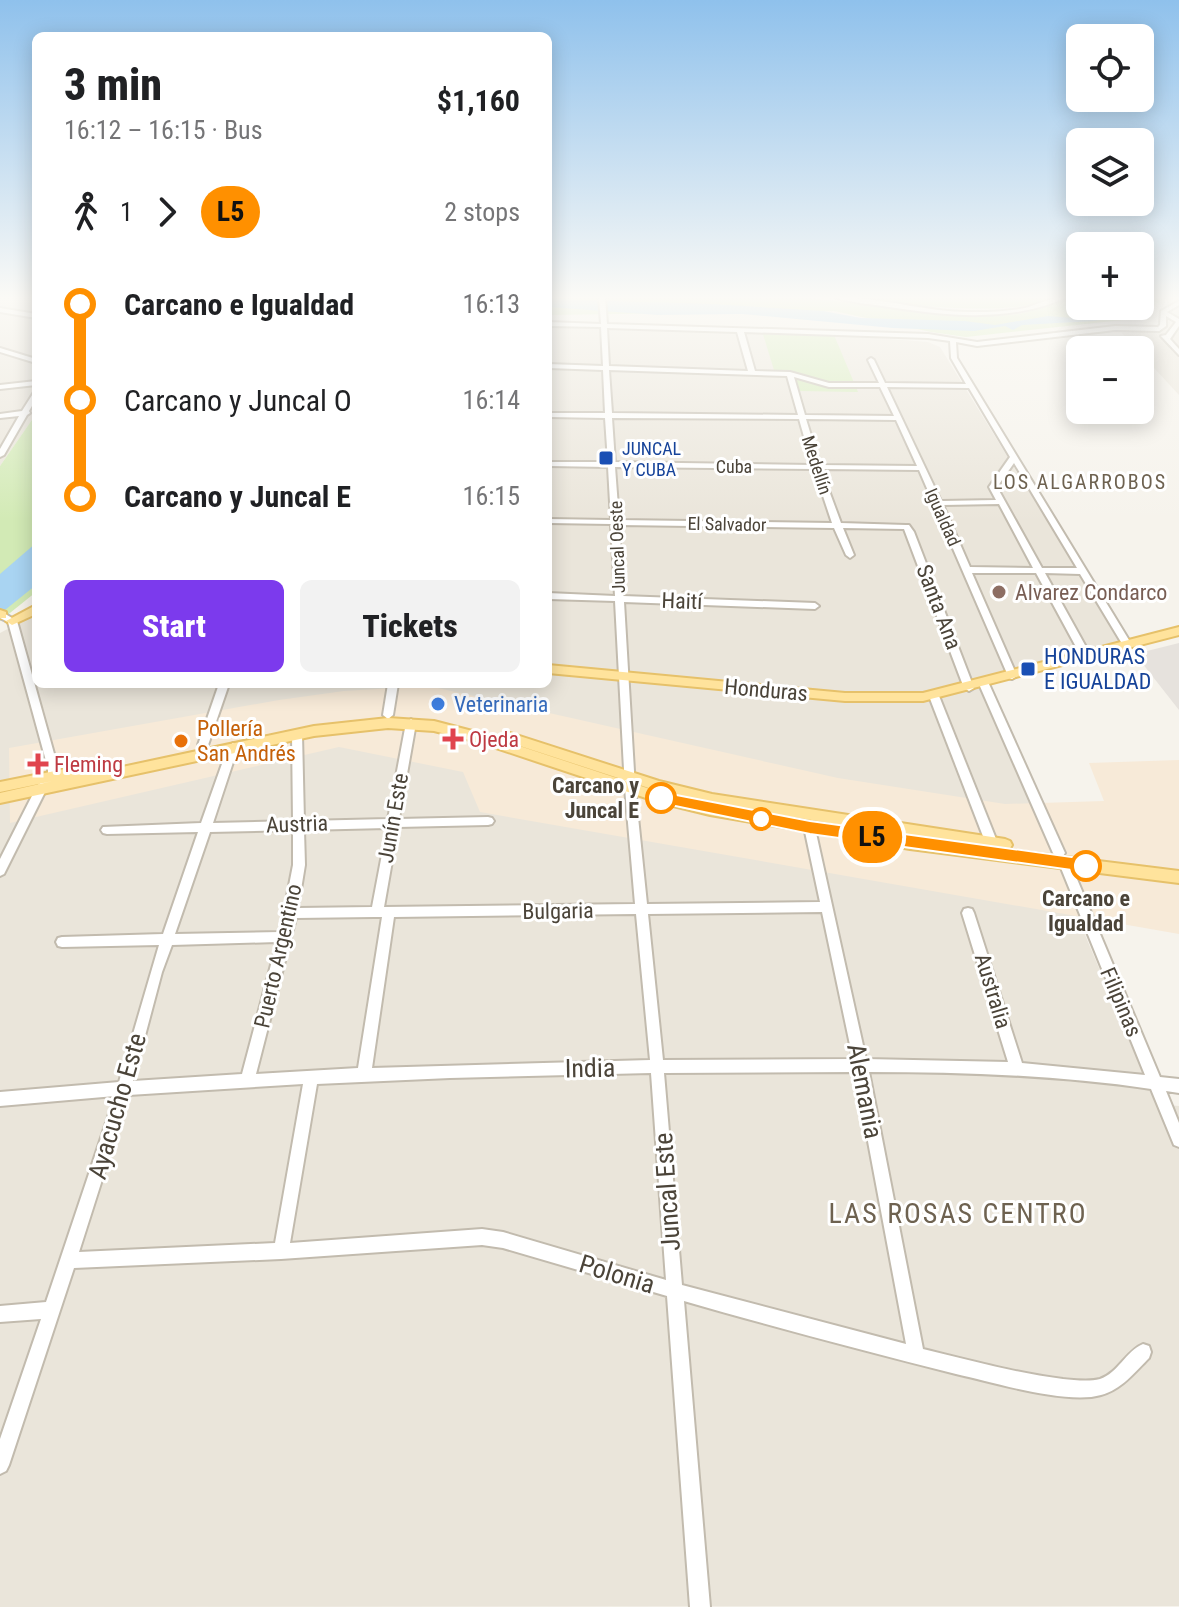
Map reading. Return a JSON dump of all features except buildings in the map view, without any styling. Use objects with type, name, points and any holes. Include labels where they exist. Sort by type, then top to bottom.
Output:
[{"type":"main road","points":[[5,617],[32,610]]},
{"type":"main road","name":"Honduras","points":[[552,669],[845,697],[934,696],[1179,631]]},
{"type":"main road","points":[[0,787],[316,722],[388,715],[424,716],[466,725],[710,810],[810,827],[1062,858],[1179,867]]},
{"type":"main road","points":[[0,796],[297,734],[365,724],[411,723],[455,731],[552,763],[690,799],[712,799],[1179,877]]},
{"type":"main road","points":[[41,789],[56,780],[100,766]]},
{"type":"main road","points":[[0,796],[40,784],[53,776]]},
{"type":"street","name":"Juncal Oeste","points":[[605,372],[630,782]]},
{"type":"street","points":[[752,372],[790,374],[829,385],[971,386]]},
{"type":"street","name":"Igualdad","points":[[876,372],[938,503],[1012,676]]},
{"type":"street","points":[[962,372],[1127,645]]},
{"type":"street","name":"Medellín","points":[[790,374],[817,467],[850,555]]},
{"type":"street","points":[[0,387],[32,383]]},
{"type":"street","points":[[0,455],[32,402]]},
{"type":"street","points":[[0,416],[27,413]]},
{"type":"street","points":[[552,415],[897,418]]},
{"type":"street","points":[[1014,457],[993,483],[1086,656]]},
{"type":"street","name":"Cuba","points":[[552,464],[920,468]]},
{"type":"street","points":[[938,503],[1001,502]]},
{"type":"street","name":"El Salvador","points":[[552,521],[906,527]]},
{"type":"street","name":"Santa Ana","points":[[906,527],[969,688]]},
{"type":"street","points":[[967,570],[1083,571]]},
{"type":"street","name":"Haití","points":[[552,596],[815,606]]},
{"type":"street","points":[[0,871],[41,789],[53,776],[5,617]]},
{"type":"street","points":[[984,684],[1062,858]]},
{"type":"street","points":[[203,745],[223,688]]},
{"type":"street","points":[[388,715],[392,688]]},
{"type":"street","points":[[934,696],[992,844]]},
{"type":"street","name":"Junín Este","points":[[364,1076],[392,821],[411,723]]},
{"type":"street","name":"Puerto Argentino","points":[[247,1082],[291,913],[299,865],[297,734]]},
{"type":"street","name":"Ayacucho Este","points":[[0,1465],[70,1260],[167,940],[233,747]]},
{"type":"street","name":"Juncal Este","points":[[630,782],[657,1067],[700,1607]]},
{"type":"street","name":"Austria","points":[[107,830],[488,821]]},
{"type":"street","name":"Alemania","points":[[810,827],[861,1065],[916,1356]]},
{"type":"street","name":"Filipinas","points":[[1062,858],[1179,1140]]},
{"type":"street","name":"Bulgaria","points":[[291,913],[826,907]]},
{"type":"street","name":"Australia","points":[[968,913],[1017,1069]]},
{"type":"street","points":[[62,942],[284,937]]},
{"type":"street","name":"India","points":[[0,1099],[123,1088],[484,1069],[657,1067],[941,1064],[1179,1086]]},
{"type":"street","points":[[281,1251],[311,1079]]},
{"type":"street","name":"Polonia","points":[[70,1260],[281,1251],[482,1237],[503,1240],[675,1291],[916,1356],[1028,1381],[1100,1387],[1112,1381],[1143,1352]]},
{"type":"street","points":[[0,1314],[52,1310]]},
{"type":"shaded area","points":[[0,372],[32,372],[32,420],[0,466]]},
{"type":"shaded area","points":[[552,372],[955,372],[1122,643],[979,682],[1156,1104],[1179,1106],[1179,1606],[0,1607],[0,633],[32,616],[32,688],[552,688]]},
{"type":"shaded area","points":[[1158,372],[1179,372],[1179,395]]},
{"type":"shaded area","points":[[1179,643],[1179,710],[1135,654]]},
{"type":"shaded area","points":[[438,688],[838,778],[1005,804],[1104,801],[1089,763],[1179,760],[1179,934],[480,812],[463,772],[339,747],[10,823],[9,748],[344,691]]},
{"type":"green space","points":[[794,372],[850,372],[858,392],[798,391]]},
{"type":"green space","points":[[32,420],[32,595],[0,621],[0,466]]},
{"type":"water","points":[[32,546],[32,588],[0,614],[0,574]]},
{"type":"bus line","name":"L5","points":[[661,798],[710,810],[910,843],[1086,866]]},
{"type":"place","name":"JUNCAL Y CUBA","points":[[606,458]]},
{"type":"place","name":"Alvarez Condarco","points":[[999,592]]},
{"type":"place","name":"HONDURAS E IGUALDAD","points":[[1028,669]]},
{"type":"place","name":"Veterinaria","points":[[438,704]]},
{"type":"place","name":"Ojeda","points":[[453,739]]},
{"type":"place","name":"Pollería San Andrés","points":[[181,741]]},
{"type":"place","name":"Fleming","points":[[38,764]]},
{"type":"place","name":"Carcano y Juncal E","points":[[661,798]]},
{"type":"place","name":"Carcano e Igualdad","points":[[1086,866]]},
{"type":"district","name":"LOS ALGARROBOS","points":[[1080,482]]},
{"type":"district","name":"LAS ROSAS CENTRO","points":[[958,1213]]}]
